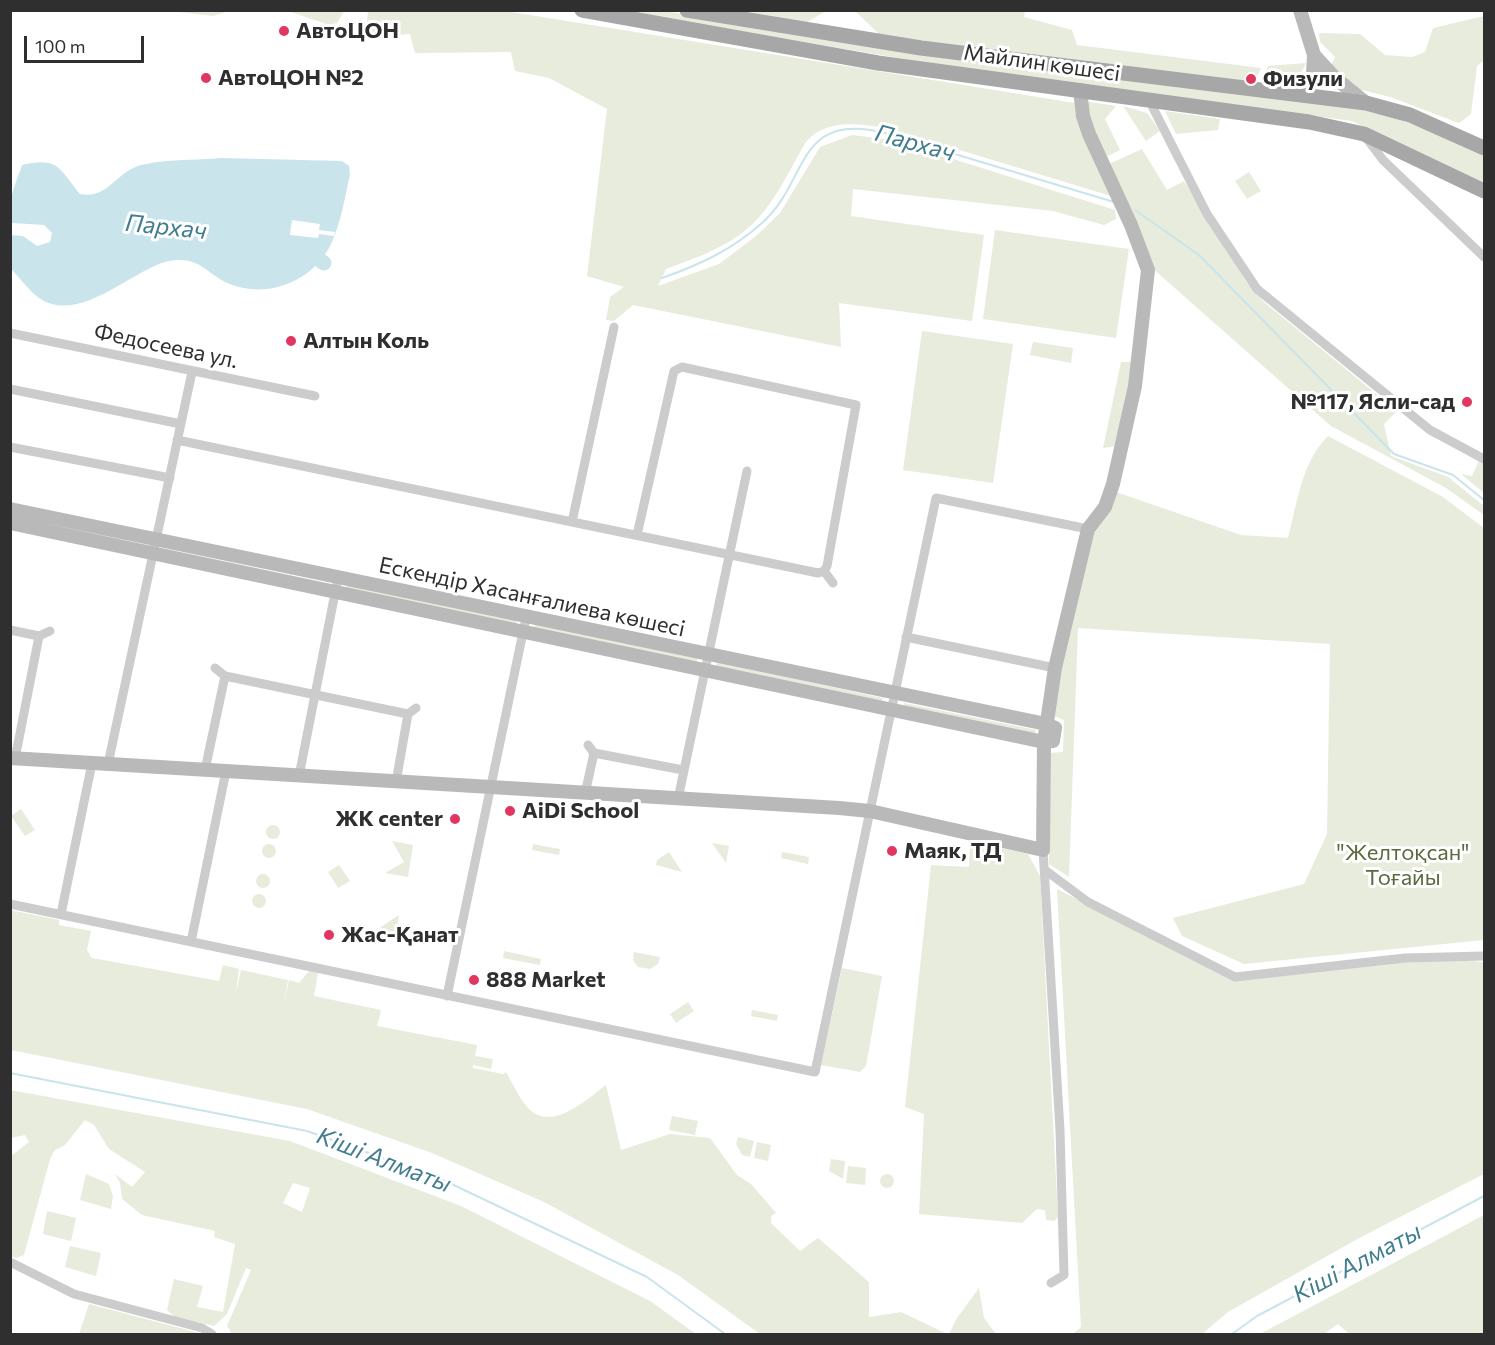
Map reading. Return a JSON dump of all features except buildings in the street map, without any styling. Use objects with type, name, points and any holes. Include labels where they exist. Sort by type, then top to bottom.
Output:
[{"type":"main road","name":"Майлин көшесі","points":[[582,10],[878,63],[1309,122],[1364,134],[1485,191]]},
{"type":"main road","name":"Майлин көшесі","points":[[687,10],[910,47],[1366,103],[1410,115],[1485,148]]},
{"type":"street","points":[[1299,94],[1313,74],[1314,55],[1300,10]]},
{"type":"street","points":[[1314,55],[1335,78],[1366,103]]},
{"type":"street","points":[[1051,1283],[1064,1275],[1060,1130],[1049,981],[1043,850],[1044,742],[1055,668],[1088,529],[1105,507],[1116,473],[1135,386],[1148,270],[1131,225],[1089,134],[1083,116],[1080,90]]},
{"type":"street","points":[[1150,102],[1207,214],[1257,290],[1430,430],[1485,459]]},
{"type":"street","points":[[1364,134],[1383,160],[1485,256]]},
{"type":"street","points":[[572,522],[614,327]]},
{"type":"street","name":"Федосеева ул.","points":[[10,333],[315,396]]},
{"type":"street","points":[[637,535],[674,371],[682,367],[856,405],[824,572]]},
{"type":"street","points":[[108,764],[192,372]]},
{"type":"street","points":[[10,389],[181,424]]},
{"type":"street","points":[[177,440],[818,573],[824,572]]},
{"type":"street","points":[[10,447],[170,478]]},
{"type":"street","points":[[678,799],[747,471]]},
{"type":"street","points":[[10,904],[814,1072],[936,498],[1088,529]]},
{"type":"street","name":"Ескендір Хасанғалиева көшесі","points":[[10,509],[335,593],[1044,742]]},
{"type":"street","name":"Ескендір Хасанғалиева көшесі","points":[[10,523],[338,578],[1046,724]]},
{"type":"street","points":[[824,572],[833,583]]},
{"type":"street","points":[[298,776],[338,578]]},
{"type":"street","points":[[447,996],[526,618]]},
{"type":"street","points":[[10,630],[39,636],[50,631]]},
{"type":"street","points":[[39,636],[13,758],[870,811],[1043,850]]},
{"type":"street","points":[[906,637],[1055,668]]},
{"type":"street","points":[[215,668],[225,676],[316,695],[412,711],[396,782]]},
{"type":"street","points":[[205,770],[225,676]]},
{"type":"street","points":[[585,794],[591,749],[683,770]]},
{"type":"street","points":[[61,914],[92,763]]},
{"type":"street","points":[[191,942],[226,771]]},
{"type":"street","points":[[1045,870],[1088,902],[1235,977],[1405,958],[1485,956]]},
{"type":"street","points":[[10,1262],[74,1294],[202,1328],[212,1335]]},
{"type":"green space","points":[[169,11],[229,11],[213,16]]},
{"type":"green space","points":[[288,11],[344,11],[337,23],[329,25]]},
{"type":"green space","points":[[368,11],[505,11],[1075,103],[1111,196],[887,128],[855,124],[833,126],[814,134],[806,142],[774,198],[749,227],[720,247],[666,269],[658,286],[719,264],[756,236],[780,213],[820,147],[852,135],[893,140],[1115,210],[1116,219],[1104,225],[1053,211],[853,189],[851,216],[984,235],[972,321],[839,303],[841,347],[633,305],[614,321],[606,320],[610,297],[624,287],[587,276],[607,109],[549,78],[515,71],[511,52],[415,53],[410,34],[397,35],[366,31]]},
{"type":"green space","points":[[613,11],[666,11],[762,28],[1365,106],[1484,152],[1484,184],[1352,121],[954,67]]},
{"type":"green space","points":[[724,11],[826,11],[804,24]]},
{"type":"green space","points":[[855,11],[1025,11],[1024,17],[1072,30],[1077,45],[1261,68],[1254,83],[881,36]]},
{"type":"green space","points":[[1484,16],[1484,60],[1477,66],[1471,114],[1459,123],[1390,97],[1358,89],[1330,67],[1335,57],[1320,42],[1319,33],[1360,34],[1385,55],[1412,57],[1425,52],[1433,28]]},
{"type":"green space","points":[[1306,63],[1298,77],[1290,83],[1264,83],[1268,66]]},
{"type":"green space","points":[[1320,65],[1346,91],[1309,86]]},
{"type":"green space","points":[[1084,101],[1116,106],[1105,119],[1120,150],[1102,159]]},
{"type":"green space","points":[[1123,106],[1147,113],[1160,131],[1146,141]]},
{"type":"green space","points":[[1165,111],[1220,119],[1218,130],[1176,134]]},
{"type":"green space","points":[[1142,149],[1167,190],[1184,181],[1247,283],[1264,302],[1397,411],[1384,424],[1391,456],[1448,477],[1484,506],[1484,515],[1446,488],[1331,426],[1151,267],[1109,164]]},
{"type":"green space","points":[[1249,172],[1261,191],[1247,199],[1235,181]]},
{"type":"green space","points":[[995,230],[1129,249],[1116,338],[983,319]]},
{"type":"green space","points":[[922,331],[1013,344],[993,483],[903,470]]},
{"type":"green space","points":[[1033,342],[1073,348],[1071,363],[1030,355]]},
{"type":"green space","points":[[1121,362],[1133,362],[1116,446],[1103,448]]},
{"type":"green space","name":"\"Желтоқсан\" Тоғайы","points":[[1328,436],[1443,497],[1484,528],[1484,940],[1244,964],[1182,936],[1173,918],[1304,884],[1327,834],[1330,644],[1078,628],[1069,877],[1049,864],[1049,753],[1063,752],[1064,720],[1051,715],[1092,532],[1116,492],[1241,535],[1288,538],[1306,470],[1319,446]]},
{"type":"green space","points":[[1479,460],[1484,462],[1484,493],[1461,474],[1472,476]]},
{"type":"green space","points":[[347,585],[517,620],[515,628],[346,593]]},
{"type":"green space","points":[[535,624],[698,658],[696,665],[534,630]]},
{"type":"green space","points":[[717,662],[883,698],[881,704],[715,669]]},
{"type":"green space","points":[[904,703],[1036,730],[1034,737],[903,708]]},
{"type":"green space","points":[[21,809],[35,830],[25,836],[11,816]]},
{"type":"green space","points":[[270,825],[276,825],[280,832],[276,839],[270,839],[266,835],[266,829]]},
{"type":"green space","points":[[392,841],[413,845],[408,877],[385,873],[404,862]]},
{"type":"green space","points":[[970,841],[1028,854],[1040,876],[1058,1217],[1054,1221],[1046,1220],[1045,1210],[1037,1209],[1022,1223],[919,1214],[924,1114],[905,1107],[931,865],[969,867]]},
{"type":"green space","points":[[712,843],[729,846],[726,863]]},
{"type":"green space","points":[[266,844],[272,844],[276,851],[272,858],[266,858],[262,854],[262,848]]},
{"type":"green space","points":[[533,844],[560,849],[559,855],[532,850]]},
{"type":"green space","points":[[669,852],[682,872],[656,865],[657,860]]},
{"type":"green space","points":[[782,852],[809,857],[808,864],[781,858]]},
{"type":"green space","points":[[339,865],[350,881],[338,888],[328,872]]},
{"type":"green space","points":[[260,874],[266,874],[270,881],[266,888],[260,888],[256,884],[256,878]]},
{"type":"green space","points":[[1057,889],[1233,980],[1443,958],[1484,962],[1484,1174],[1361,1237],[1228,1312],[1202,1334],[1073,1334],[1081,1327]]},
{"type":"green space","points":[[256,894],[262,894],[266,901],[262,908],[256,908],[252,904],[252,898]]},
{"type":"green space","points":[[10,910],[59,920],[59,925],[91,931],[87,950],[92,958],[219,981],[223,965],[239,969],[236,993],[241,970],[288,980],[284,1003],[289,980],[299,983],[309,971],[318,973],[314,996],[381,1010],[377,1026],[477,1045],[475,1056],[493,1059],[491,1069],[473,1065],[473,1068],[503,1074],[506,1072],[525,1104],[537,1115],[548,1117],[569,1111],[606,1085],[621,1150],[670,1134],[710,1138],[737,1175],[751,1184],[776,1213],[771,1216],[771,1223],[800,1251],[818,1238],[869,1282],[869,1317],[901,1312],[947,1334],[760,1334],[678,1275],[544,1202],[432,1153],[307,1109],[11,1050]]},
{"type":"green space","points":[[399,915],[396,933],[378,929]]},
{"type":"green space","points":[[504,951],[541,959],[540,965],[503,958]]},
{"type":"green space","points":[[634,952],[660,957],[658,964],[650,969],[638,967],[633,960]]},
{"type":"green space","points":[[842,968],[882,976],[866,1066],[860,1072],[821,1065]]},
{"type":"green space","points":[[688,1002],[694,1011],[676,1023],[670,1014]]},
{"type":"green space","points":[[752,1010],[778,1015],[777,1021],[751,1016]]},
{"type":"green space","points":[[10,1090],[290,1141],[461,1206],[650,1301],[696,1334],[232,1334],[227,1326],[251,1270],[246,1268],[227,1314],[214,1326],[175,1317],[167,1310],[174,1279],[203,1286],[197,1307],[223,1312],[235,1244],[214,1237],[215,1231],[142,1215],[122,1199],[120,1183],[115,1174],[132,1187],[145,1172],[109,1149],[94,1125],[85,1120],[65,1145],[54,1151],[24,1255],[16,1258],[11,1256],[11,1156],[29,1142],[25,1135],[11,1138]],"holes":[[[293,1183],[310,1188],[302,1212],[283,1203]]]},
{"type":"green space","points":[[672,1116],[698,1121],[695,1135],[669,1130]]},
{"type":"green space","points":[[738,1137],[754,1141],[750,1157],[742,1155],[736,1144]]},
{"type":"green space","points":[[757,1142],[771,1145],[768,1161],[754,1158]]},
{"type":"green space","points":[[831,1159],[845,1161],[843,1179],[829,1171]]},
{"type":"green space","points":[[848,1166],[866,1168],[865,1185],[846,1183]]},
{"type":"green space","points":[[86,1174],[109,1184],[113,1196],[111,1209],[80,1200]]},
{"type":"green space","points":[[887,1174],[892,1176],[894,1181],[892,1186],[887,1188],[882,1186],[880,1181],[882,1176]]},
{"type":"green space","points":[[47,1211],[76,1218],[71,1241],[43,1234]]},
{"type":"green space","points":[[1484,1215],[1484,1334],[1349,1334],[1338,1324],[1324,1334],[1260,1334]]},
{"type":"green space","points":[[70,1246],[101,1253],[96,1276],[65,1267]]},
{"type":"green space","points":[[979,1288],[984,1318],[996,1334],[949,1334],[957,1318]]},
{"type":"green space","points":[[89,1304],[199,1333],[202,1334],[79,1334]]},
{"type":"water","points":[[222,158],[342,161],[349,166],[350,174],[337,227],[331,244],[313,269],[287,284],[257,289],[242,288],[227,283],[200,265],[185,260],[176,260],[151,268],[87,301],[70,305],[54,305],[39,298],[11,269],[10,235],[23,236],[37,246],[50,242],[52,233],[44,225],[12,223],[11,201],[22,165],[44,162],[51,164],[63,172],[80,194],[89,195],[102,191],[126,172],[141,165],[163,161]]},
{"type":"pier","points":[[292,220],[320,224],[319,230],[335,232],[334,236],[319,234],[318,238],[290,235]]},
{"type":"waterway","name":"Пархач","points":[[662,278],[715,256],[751,233],[777,206],[807,154],[819,141],[834,132],[856,129],[885,133],[1114,202]]},
{"type":"waterway","name":"Пархач","points":[[1135,210],[1199,255],[1394,454],[1453,475],[1484,500]]},
{"type":"waterway","name":"Кіші Алматы","points":[[10,1073],[307,1131],[441,1179],[647,1277],[725,1334]]},
{"type":"waterway","name":"Кіші Алматы","points":[[1232,1334],[1257,1316],[1484,1196]]},
{"type":"place","name":"АвтоЦОН","points":[[284,31]]},
{"type":"place","name":"АвтоЦОН №2","points":[[206,78]]},
{"type":"place","name":"Физули","points":[[1251,79]]},
{"type":"place","name":"Алтын Коль","points":[[291,341]]},
{"type":"place","name":"№117, Ясли-сад","points":[[1467,402]]},
{"type":"place","name":"AiDi School","points":[[510,811]]},
{"type":"place","name":"ЖК center","points":[[455,819]]},
{"type":"place","name":"Маяк, ТД","points":[[892,851]]},
{"type":"place","name":"Жас-Қанат","points":[[329,935]]},
{"type":"place","name":"888 Market","points":[[474,980]]}]
